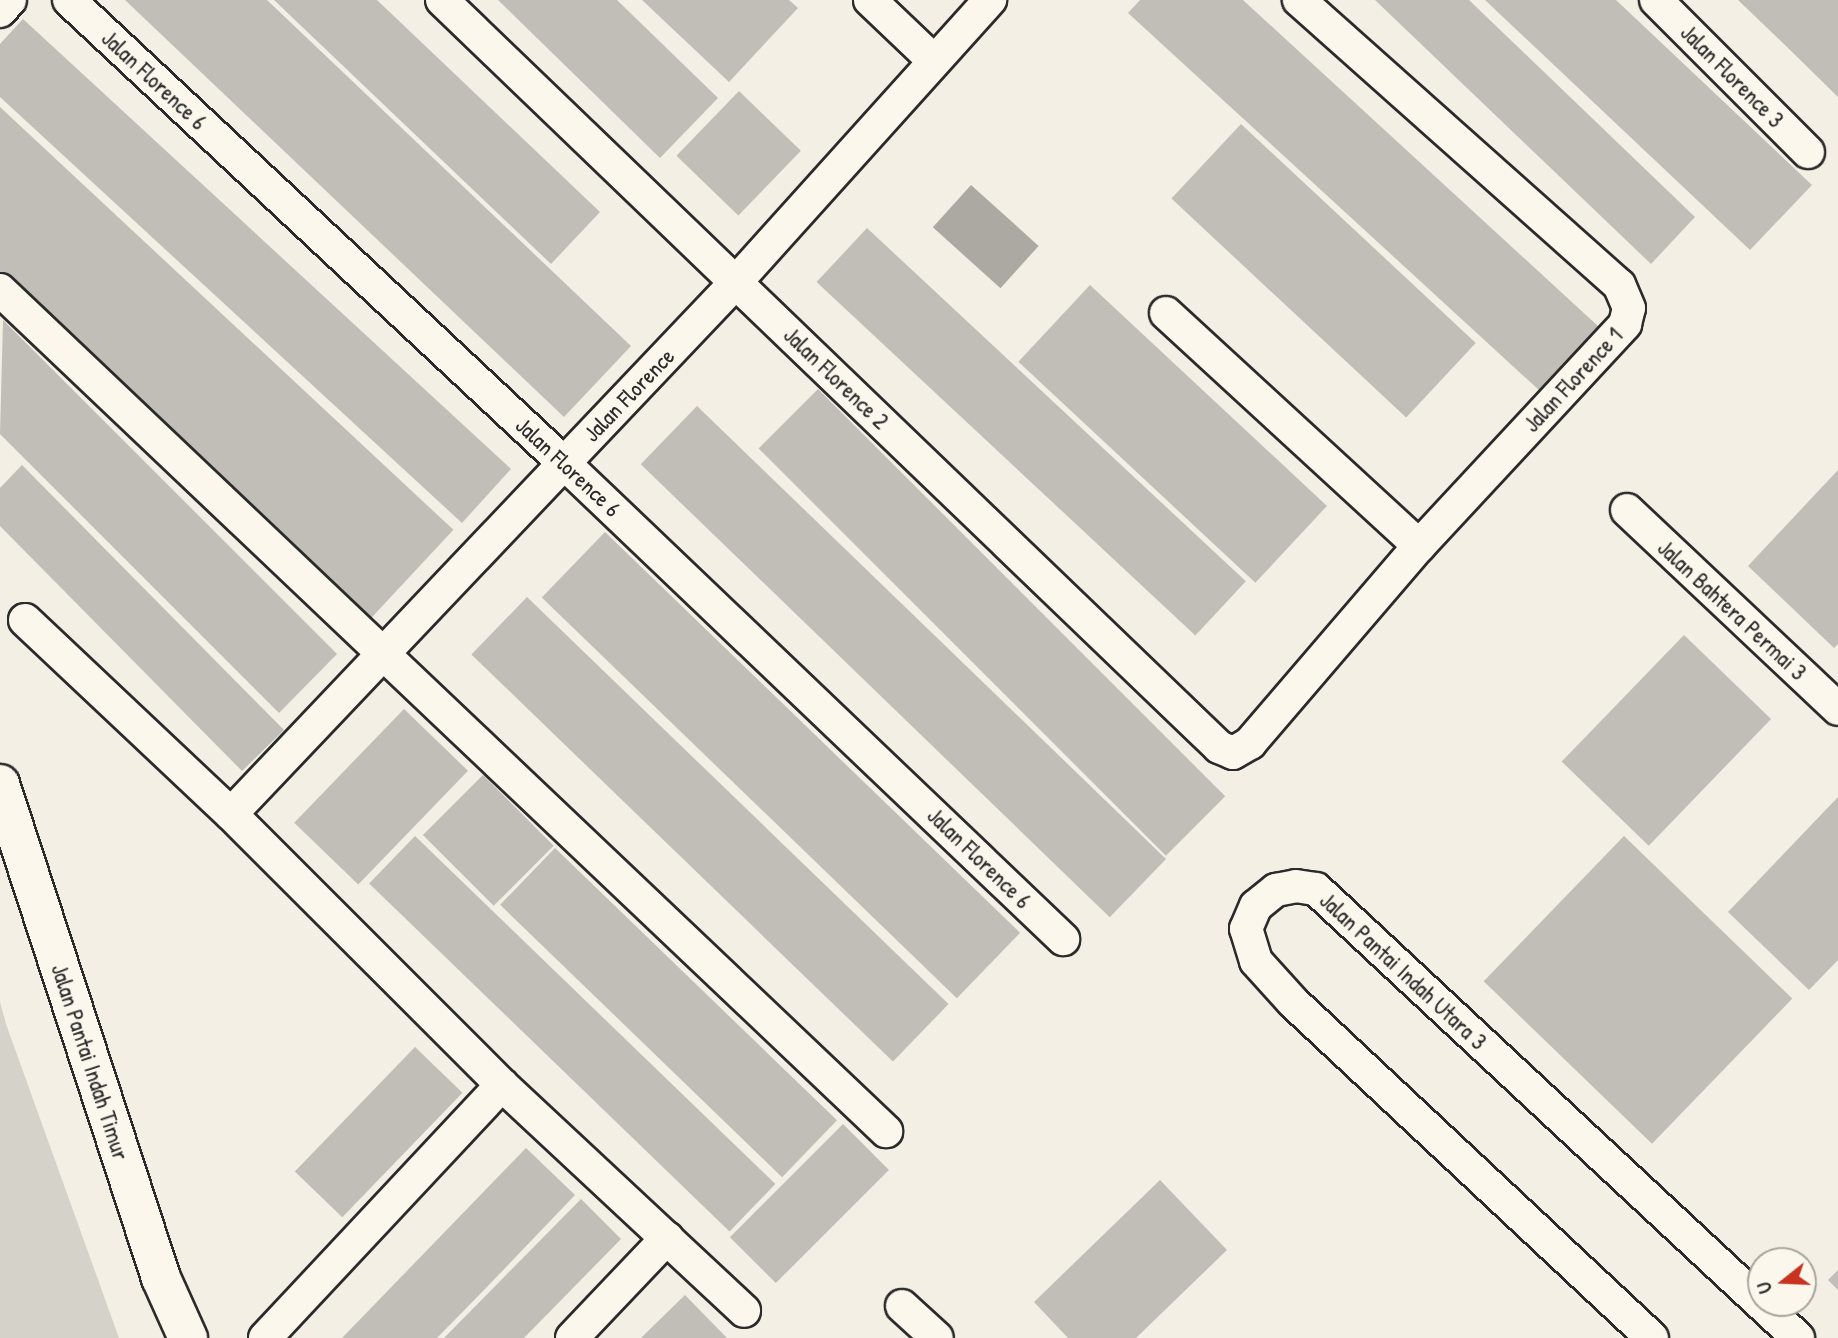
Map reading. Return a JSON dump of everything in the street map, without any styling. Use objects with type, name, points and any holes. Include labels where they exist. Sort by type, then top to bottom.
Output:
[{"type":"street","points":[[0,11],[10,0]]},
{"type":"street","name":"Jalan Florence 6","points":[[69,0],[564,463],[1063,939]]},
{"type":"street","name":"Jalan Florence 2","points":[[442,0],[1219,747],[1233,753]]},
{"type":"street","points":[[870,0],[933,60]]},
{"type":"street","name":"Jalan Florence","points":[[231,814],[383,658],[736,282],[933,60],[990,0]]},
{"type":"street","name":"Jalan Florence 1","points":[[1233,753],[1250,743],[1419,546],[1625,324],[1627,295],[1299,0]]},
{"type":"street","name":"Jalan Florence 3","points":[[1656,0],[1808,152]]},
{"type":"street","points":[[0,290],[383,658],[886,1131]]},
{"type":"street","points":[[1166,313],[1419,546]]},
{"type":"street","name":"Jalan Bahtera Permai 3","points":[[1627,510],[1838,709]]},
{"type":"street","points":[[25,621],[231,814],[502,1085],[744,1311]]},
{"type":"street","name":"Jalan Pantai Indah Timur","points":[[0,784],[161,1278],[188,1338]]},
{"type":"street","name":"Jalan Pantai Indah Utara 3","points":[[1652,1338],[1293,1002],[1255,961],[1246,929],[1256,906],[1276,890],[1296,886],[1316,889],[1798,1338]]},
{"type":"street","points":[[265,1338],[502,1085]]},
{"type":"street","points":[[572,1338],[667,1238]]},
{"type":"street","points":[[902,1306],[937,1338]]},
{"type":"shaded area","points":[[971,185],[1039,246],[1000,288],[933,227]]},
{"type":"shaded area","points":[[0,1002],[6,1024],[119,1338],[0,1338]]},
{"type":"building","points":[[125,0],[267,0],[631,346],[564,417]]},
{"type":"building","points":[[274,0],[377,0],[600,212],[551,264]]},
{"type":"building","points":[[498,0],[617,0],[718,98],[660,158]]},
{"type":"building","points":[[642,0],[789,0],[798,8],[729,82]]},
{"type":"building","points":[[1140,0],[1243,0],[1599,327],[1540,391],[1128,13]]},
{"type":"building","points":[[1375,0],[1469,0],[1695,217],[1651,264]]},
{"type":"building","points":[[1485,0],[1616,0],[1812,185],[1750,250]]},
{"type":"building","points":[[1738,0],[1838,0],[1838,97],[1786,46]]},
{"type":"building","points":[[23,19],[511,469],[462,523],[0,97],[0,44]]},
{"type":"building","points":[[739,91],[801,151],[738,215],[676,156]]},
{"type":"building","points":[[0,107],[453,530],[370,619],[0,274]]},
{"type":"building","points":[[1241,124],[1476,343],[1406,418],[1171,199]]},
{"type":"building","points":[[867,228],[1246,581],[1195,635],[817,282]]},
{"type":"building","points":[[1090,285],[1327,506],[1255,583],[1018,362]]},
{"type":"building","points":[[3,320],[337,654],[279,713],[0,434]]},
{"type":"building","points":[[818,389],[1225,796],[1166,856],[759,448]]},
{"type":"building","points":[[697,406],[1166,859],[1110,917],[641,464]]},
{"type":"building","points":[[22,465],[284,730],[242,771],[0,526],[0,488]]},
{"type":"building","points":[[1838,470],[1838,644],[1834,648],[1748,566]]},
{"type":"building","points":[[605,532],[1020,933],[957,998],[542,597]]},
{"type":"building","points":[[527,597],[949,1004],[893,1062],[471,655]]},
{"type":"building","points":[[1684,635],[1771,719],[1649,846],[1562,762]]},
{"type":"building","points":[[404,709],[468,771],[358,884],[294,823]]},
{"type":"building","points":[[483,775],[554,846],[494,906],[423,835]]},
{"type":"building","points":[[1838,797],[1838,960],[1809,990],[1728,912]]},
{"type":"building","points":[[415,836],[775,1184],[730,1232],[369,883]]},
{"type":"building","points":[[1624,836],[1792,999],[1652,1144],[1484,981]]},
{"type":"building","points":[[555,848],[837,1120],[782,1177],[500,905]]},
{"type":"building","points":[[415,1047],[462,1093],[342,1217],[295,1171]]},
{"type":"building","points":[[843,1124],[889,1170],[776,1283],[730,1237]]},
{"type":"building","points":[[526,1148],[575,1195],[485,1289],[437,1338],[342,1338]]},
{"type":"building","points":[[1160,1180],[1227,1250],[1136,1338],[1068,1338],[1034,1302]]},
{"type":"building","points":[[581,1199],[621,1239],[524,1338],[444,1338]]},
{"type":"building","points":[[1838,1270],[1838,1290],[1828,1280]]},
{"type":"building","points":[[685,1295],[727,1338],[641,1338],[646,1333]]}]
